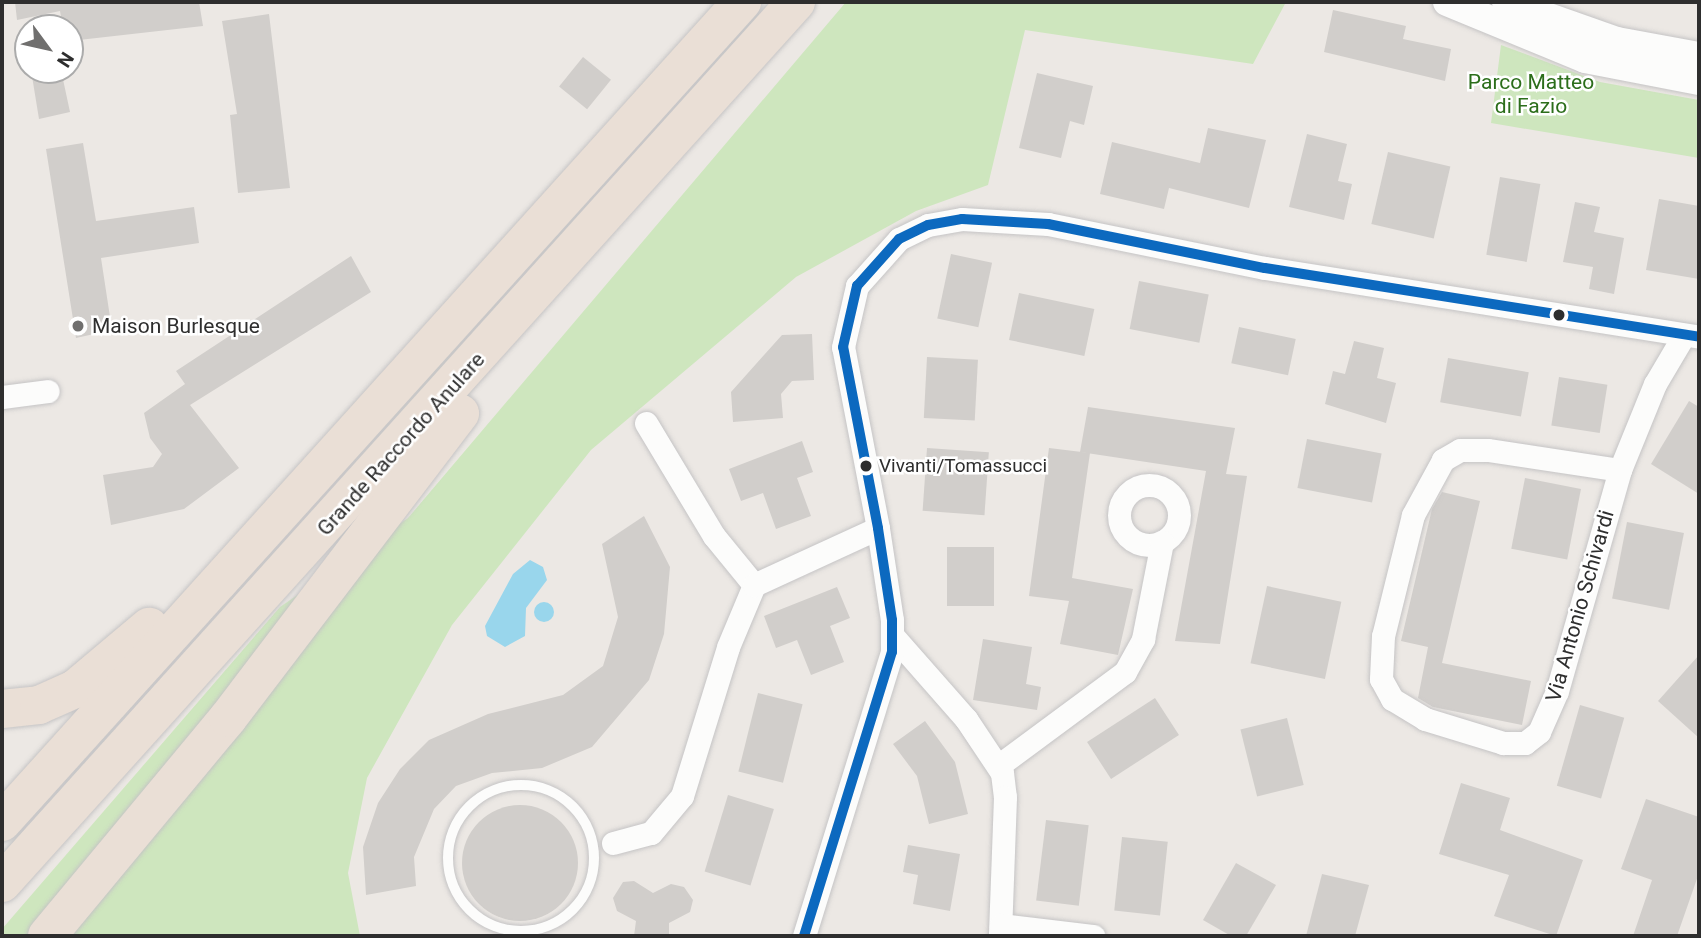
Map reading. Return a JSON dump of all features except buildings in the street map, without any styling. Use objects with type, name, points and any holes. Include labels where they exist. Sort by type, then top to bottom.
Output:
[{"type":"highway","name":"Grande Raccordo Anulare","points":[[2,822],[742,2]]},
{"type":"highway","name":"Grande Raccordo Anulare","points":[[2,883],[646,174],[796,2]]},
{"type":"highway","points":[[47,936],[228,718],[447,430],[563,287],[646,174]]},
{"type":"highway","points":[[2,709],[39,705],[86,682],[218,560],[298,497]]},
{"type":"street","points":[[1447,2],[1585,59],[1699,81]]},
{"type":"street","points":[[1506,2],[1617,41],[1699,56]]},
{"type":"street","points":[[804,936],[882,692],[893,636],[878,528],[846,380],[847,318],[857,286],[879,256],[906,234],[936,223],[981,218],[1064,226],[1265,268],[1692,336]]},
{"type":"street","name":"Via Antonio Schivardi","points":[[1620,470],[1480,449],[1455,452],[1443,460],[1413,515],[1383,636],[1381,679],[1392,699],[1426,719],[1503,743],[1525,743],[1536,735],[1557,691],[1620,470],[1647,403],[1692,336]]},
{"type":"street","points":[[2,397],[48,391]]},
{"type":"street","points":[[646,423],[706,523],[754,585]]},
{"type":"street","points":[[603,844],[651,832],[682,796],[727,647],[754,585],[878,528]]},
{"type":"street","points":[[998,765],[1125,672],[1143,639],[1162,542]]},
{"type":"street","points":[[893,636],[967,719],[998,765],[1005,797],[1000,931],[1093,936]]},
{"type":"lane","points":[[531,783],[567,798],[603,844],[580,904],[549,927],[511,932],[475,917],[452,886],[447,848],[462,812],[493,788],[531,783]]},
{"type":"green space","points":[[846,2],[1286,2],[1253,64],[1025,30],[988,185],[916,211],[796,277],[591,450],[452,625],[367,778],[348,873],[360,936],[2,936],[2,929],[280,607],[408,518]]},
{"type":"green space","name":"Parco Matteo di Fazio","points":[[1501,45],[1600,82],[1699,100],[1699,158],[1491,123]]},
{"type":"water","points":[[530,560],[543,567],[547,580],[526,608],[525,636],[505,647],[487,636],[485,626],[513,574]]},
{"type":"water","points":[[544,602],[551,605],[554,612],[551,619],[544,622],[537,619],[534,612],[537,605]]},
{"type":"transit line","points":[[804,936],[892,652],[892,620],[878,528],[843,347],[857,286],[899,239],[928,225],[962,219],[1048,224],[1265,268],[1699,337]]},
{"type":"place","name":"Maison Burlesque","points":[[78,326]]},
{"type":"place","name":"Vivanti/Tomassucci","points":[[866,466]]}]
